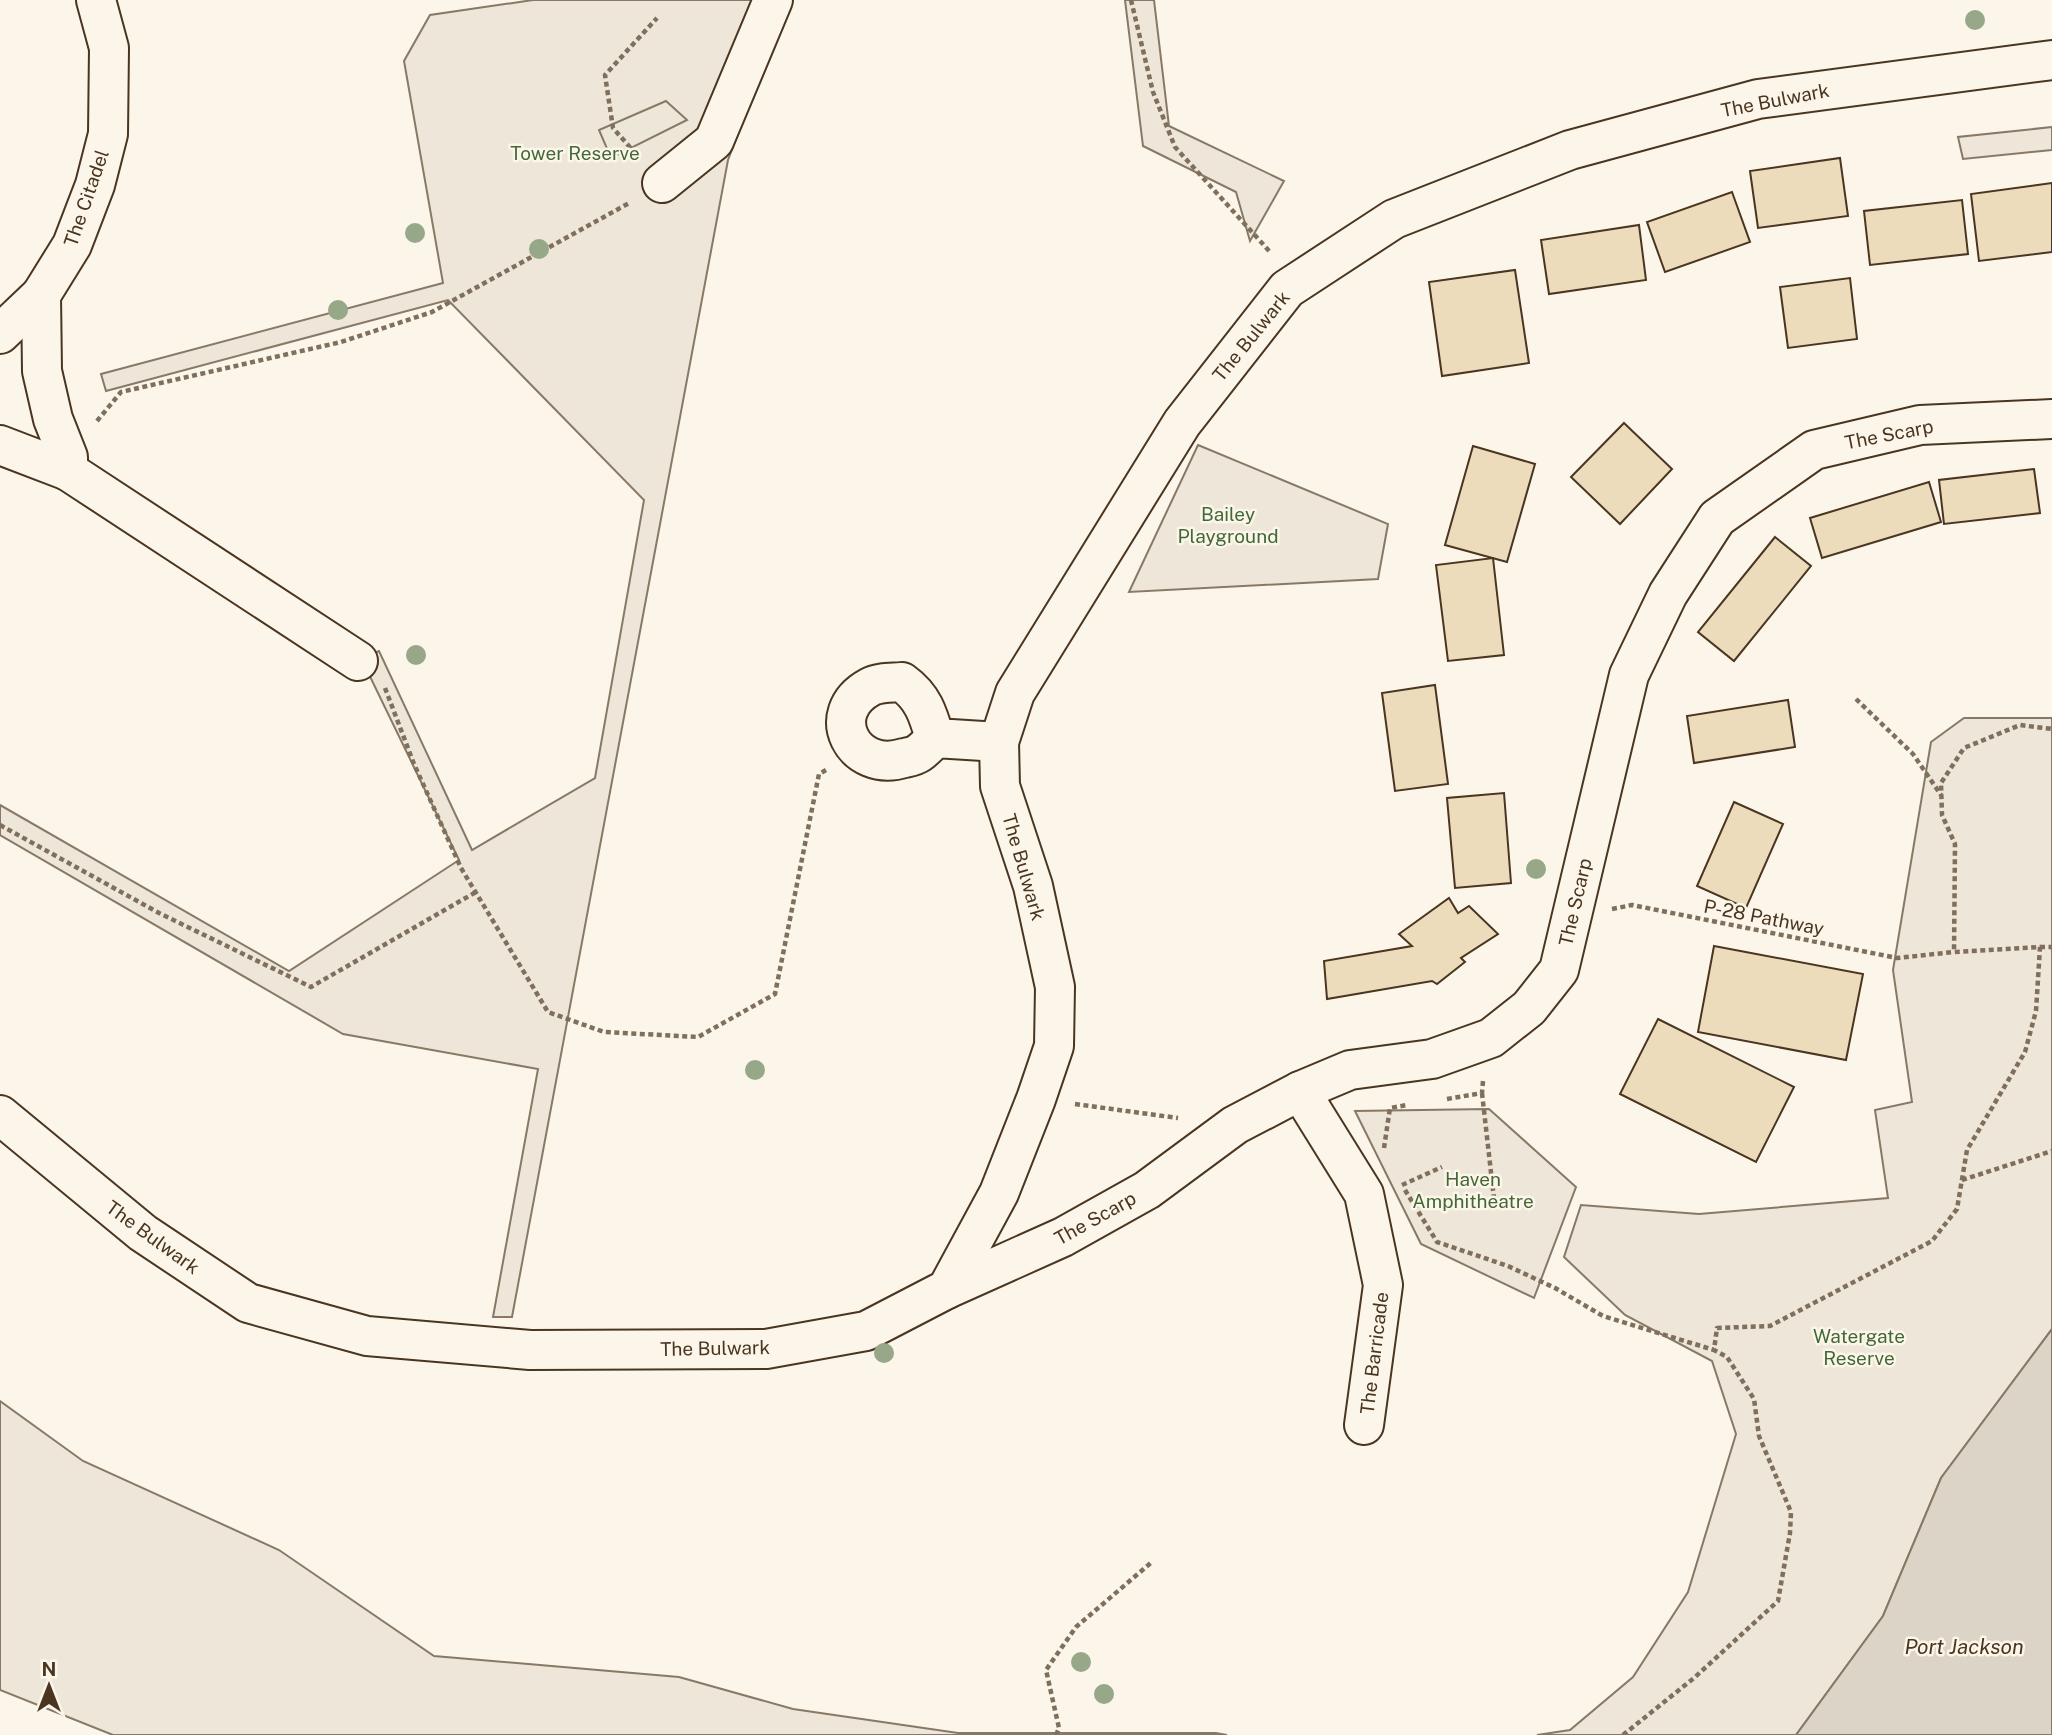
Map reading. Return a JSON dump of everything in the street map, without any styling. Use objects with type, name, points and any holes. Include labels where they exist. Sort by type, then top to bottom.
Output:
[{"type":"street","name":"The Citadel","points":[[0,334],[41,295],[72,246],[95,185],[108,134],[109,48],[96,0]]},
{"type":"street","points":[[662,183],[714,141],[773,0]]},
{"type":"street","name":"The Bulwark","points":[[0,1115],[143,1233],[248,1304],[367,1336],[530,1350],[766,1349],[866,1331],[947,1289],[999,1193],[1054,1046],[1055,987],[1033,886],[1000,786],[999,742],[1015,693],[1182,423],[1287,289],[1394,219],[1570,150],[1758,99],[2052,60]]},
{"type":"street","points":[[41,295],[42,370],[53,419],[68,464]]},
{"type":"street","name":"The Scarp","points":[[947,1289],[1063,1237],[1147,1190],[1235,1125],[1300,1091],[1350,1070],[1432,1059],[1489,1039],[1529,1007],[1559,970],[1629,675],[1668,594],[1717,518],[1814,450],[1920,425],[2052,419]]},
{"type":"street","points":[[13,450],[68,464],[358,661]]},
{"type":"street","points":[[935,738],[926,708],[916,691],[902,682],[872,685],[854,699],[845,719],[850,742],[856,750],[875,760],[893,761],[919,754],[935,738],[999,742]]},
{"type":"street","name":"The Barricade","points":[[1300,1091],[1364,1194],[1383,1285],[1364,1425]]},
{"type":"path","points":[[1131,0],[1153,92],[1175,147],[1297,282]]},
{"type":"path","points":[[68,464],[121,392],[341,342],[432,312],[592,225],[662,183],[613,128],[605,75],[657,18]]},
{"type":"path","points":[[358,661],[385,687],[414,764],[461,868],[548,1012],[604,1032],[698,1037],[775,995],[819,775],[856,750]]},
{"type":"path","points":[[1856,699],[1913,754],[1941,796]]},
{"type":"path","points":[[1954,952],[1955,844],[1942,815],[1941,783],[1965,748],[2020,725],[2052,729]]},
{"type":"path","points":[[0,825],[159,913],[311,987],[476,892]]},
{"type":"path","name":"P-28 Pathway","points":[[1570,919],[1632,905],[1897,958],[2052,947]]},
{"type":"path","points":[[1714,1350],[1717,1328],[1770,1326],[1932,1241],[1957,1209],[1967,1150],[2025,1052],[2036,1012],[2040,947]]},
{"type":"path","points":[[1489,1039],[1482,1093],[1494,1199]]},
{"type":"path","points":[[1443,1099],[1482,1093]]},
{"type":"path","points":[[1036,1099],[1235,1125]]},
{"type":"path","points":[[1340,1154],[1360,1148],[1383,1150],[1390,1108],[1416,1104]]},
{"type":"path","points":[[1962,1180],[2052,1151]]},
{"type":"path","points":[[1402,1185],[1437,1242],[1507,1266],[1555,1288],[1603,1316],[1714,1350],[1727,1357],[1754,1399],[1759,1436],[1791,1512],[1778,1601],[1695,1678],[1623,1735]]},
{"type":"path","points":[[1056,1735],[1059,1728],[1046,1670],[1076,1627],[1153,1562]]},
{"type":"green space","name":"Tower Reserve","points":[[533,0],[789,0],[728,160],[512,1317],[493,1317],[538,1069],[343,1034],[0,835],[0,805],[289,971],[459,860],[361,658],[379,651],[472,850],[595,778],[644,500],[448,300],[106,391],[101,374],[443,283],[404,61],[430,15]]},
{"type":"green space","points":[[1125,0],[1154,0],[1169,126],[1284,181],[1250,241],[1236,192],[1143,146]]},
{"type":"green space","points":[[2052,127],[2052,150],[1963,159],[1958,137]]},
{"type":"green space","name":"Bailey Playground","points":[[1198,445],[1388,524],[1378,579],[1129,592]]},
{"type":"green space","name":"Watergate Reserve","points":[[1964,718],[2052,718],[2052,1329],[1941,1478],[1883,1616],[1796,1735],[1537,1735],[1570,1730],[1633,1677],[1688,1592],[1736,1434],[1712,1361],[1625,1315],[1564,1257],[1581,1205],[1699,1214],[1888,1198],[1875,1110],[1912,1102],[1893,970],[1931,742]]},
{"type":"green space","name":"Haven Amphitheatre","points":[[1489,1109],[1576,1187],[1534,1298],[1421,1244],[1355,1111]]},
{"type":"green space","points":[[0,1401],[83,1461],[279,1550],[434,1656],[679,1677],[793,1709],[958,1733],[1227,1735],[113,1735],[0,1690]]},
{"type":"shaded area","points":[[666,101],[687,120],[611,158],[599,130]]},
{"type":"water","name":"Port Jackson","points":[[2052,1329],[2052,1735],[1796,1735],[1883,1616],[1941,1478]]},
{"type":"building","points":[[1840,158],[1848,216],[1758,228],[1750,171]]},
{"type":"building","points":[[2052,183],[2052,252],[1979,261],[1971,194]]},
{"type":"building","points":[[1732,192],[1750,242],[1665,272],[1647,222]]},
{"type":"building","points":[[1962,200],[1968,254],[1870,265],[1864,211]]},
{"type":"building","points":[[1639,225],[1646,280],[1549,294],[1541,240]]},
{"type":"building","points":[[1515,270],[1529,363],[1442,376],[1429,282]]},
{"type":"building","points":[[1850,278],[1857,339],[1788,348],[1780,287]]},
{"type":"building","points":[[1624,423],[1672,469],[1620,524],[1571,477]]},
{"type":"building","points":[[1473,446],[1535,464],[1507,562],[1445,545]]},
{"type":"building","points":[[2034,469],[2040,513],[1944,524],[1939,480]]},
{"type":"building","points":[[1929,482],[1941,522],[1822,558],[1810,518]]},
{"type":"building","points":[[1775,537],[1811,566],[1734,661],[1698,632]]},
{"type":"building","points":[[1493,558],[1504,655],[1448,661],[1436,565]]},
{"type":"building","points":[[1435,685],[1448,784],[1395,791],[1382,693]]},
{"type":"building","points":[[1788,700],[1795,747],[1694,763],[1687,716]]},
{"type":"building","points":[[1504,793],[1511,883],[1455,888],[1447,798]]},
{"type":"building","points":[[1734,802],[1783,824],[1746,908],[1697,886]]},
{"type":"building","points":[[1449,898],[1458,913],[1469,906],[1498,934],[1461,958],[1465,962],[1437,984],[1432,981],[1327,999],[1324,961],[1412,946],[1399,934]]},
{"type":"building","points":[[1714,946],[1863,974],[1846,1060],[1698,1032]]},
{"type":"building","points":[[1658,1019],[1794,1087],[1756,1162],[1620,1094]]}]
